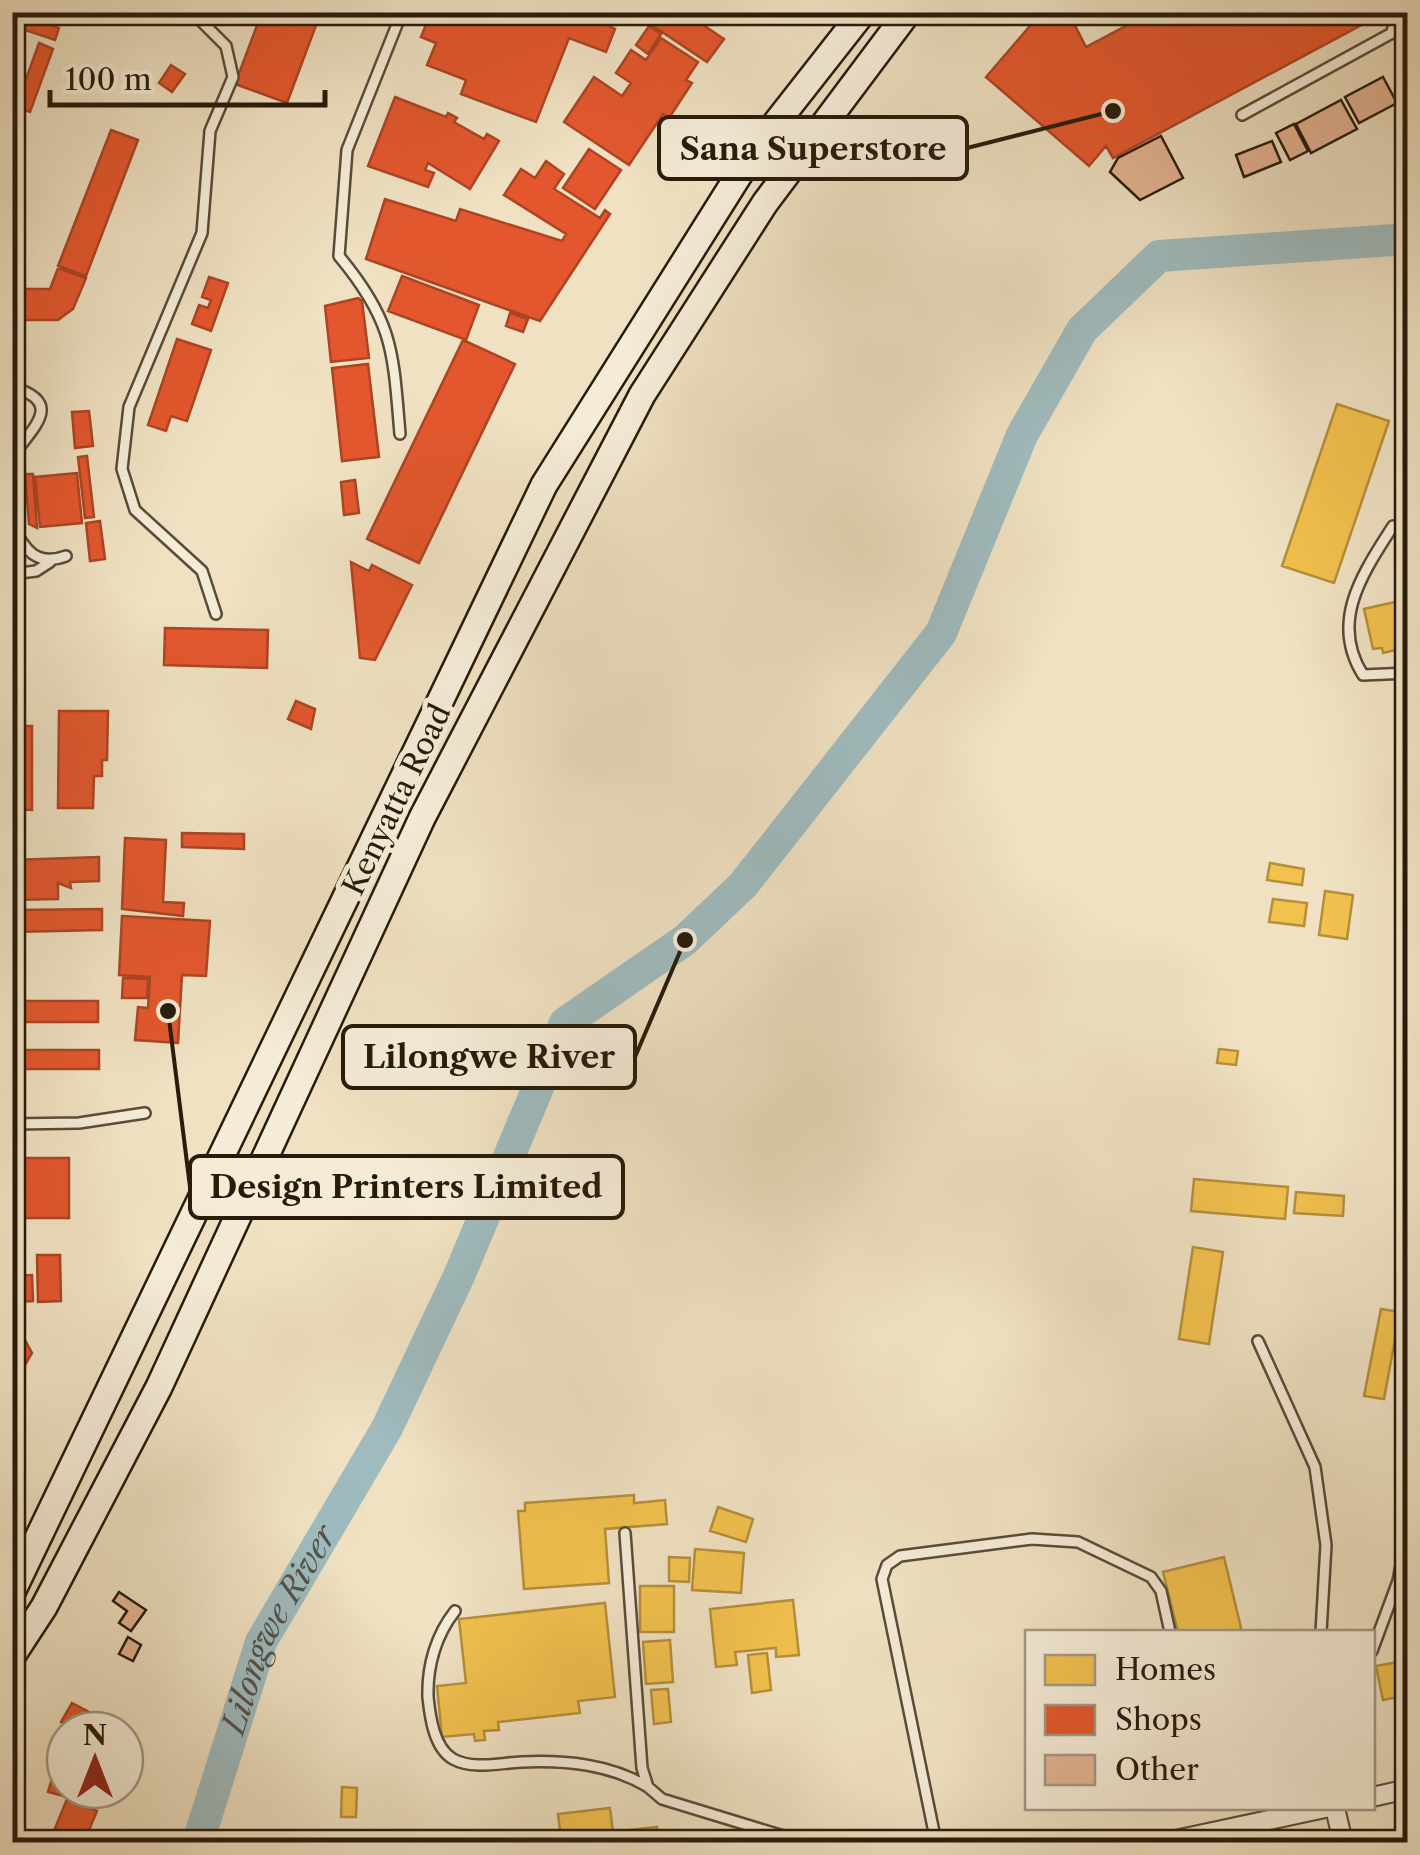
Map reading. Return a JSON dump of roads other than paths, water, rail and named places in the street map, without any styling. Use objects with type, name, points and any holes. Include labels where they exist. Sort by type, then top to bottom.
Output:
[{"type":"main road","name":"Kenyatta Road","points":[[12,1592],[544,485],[754,151],[863,12]]},
{"type":"main road","name":"Kenyatta Road","points":[[12,1656],[44,1607],[159,1388],[422,818],[642,395],[764,204],[908,12]]},
{"type":"street","points":[[1375,1796],[1408,1789]]},
{"type":"street","points":[[1166,1842],[1316,1810]]},
{"type":"street","points":[[1335,1810],[1343,1842]]},
{"type":"lane","points":[[192,12],[226,46],[233,77],[210,130],[202,233],[129,408],[122,469],[134,510],[202,571],[216,614]]},
{"type":"lane","points":[[400,434],[392,340],[372,295],[339,256],[347,150],[402,12]]},
{"type":"lane","points":[[1242,115],[1392,32],[1396,12]]},
{"type":"lane","points":[[12,386],[32,393],[41,406],[40,423],[12,458]]},
{"type":"lane","points":[[12,524],[32,556],[50,562]]},
{"type":"lane","points":[[1394,526],[1371,561],[1347,616],[1348,652],[1363,674],[1408,673]]},
{"type":"lane","points":[[12,574],[36,571],[66,556]]},
{"type":"lane","points":[[12,1124],[79,1123],[145,1113]]},
{"type":"lane","points":[[1258,1342],[1315,1467],[1326,1546],[1321,1630]]},
{"type":"lane","points":[[1375,1643],[1398,1580],[1408,1528]]},
{"type":"lane","points":[[625,1533],[642,1768],[648,1787]]},
{"type":"lane","points":[[936,1842],[882,1579],[888,1565],[900,1556],[1032,1539],[1078,1542],[1151,1576],[1160,1592],[1170,1630]]},
{"type":"lane","points":[[455,1611],[441,1628],[428,1674],[438,1744],[450,1757],[486,1764],[558,1761],[604,1768],[648,1787],[662,1799],[803,1842]]},
{"type":"waterway","name":"Lilongwe River","points":[[198,1842],[261,1642],[387,1428],[459,1276],[565,1023],[685,940],[743,885],[941,633],[1022,435],[1082,330],[1159,256],[1408,239]]},
{"type":"place","name":"Sana Superstore","points":[[1113,111]]},
{"type":"place","name":"Lilongwe River","points":[[685,940]]},
{"type":"place","name":"Design Printers Limited","points":[[168,1011]]}]
